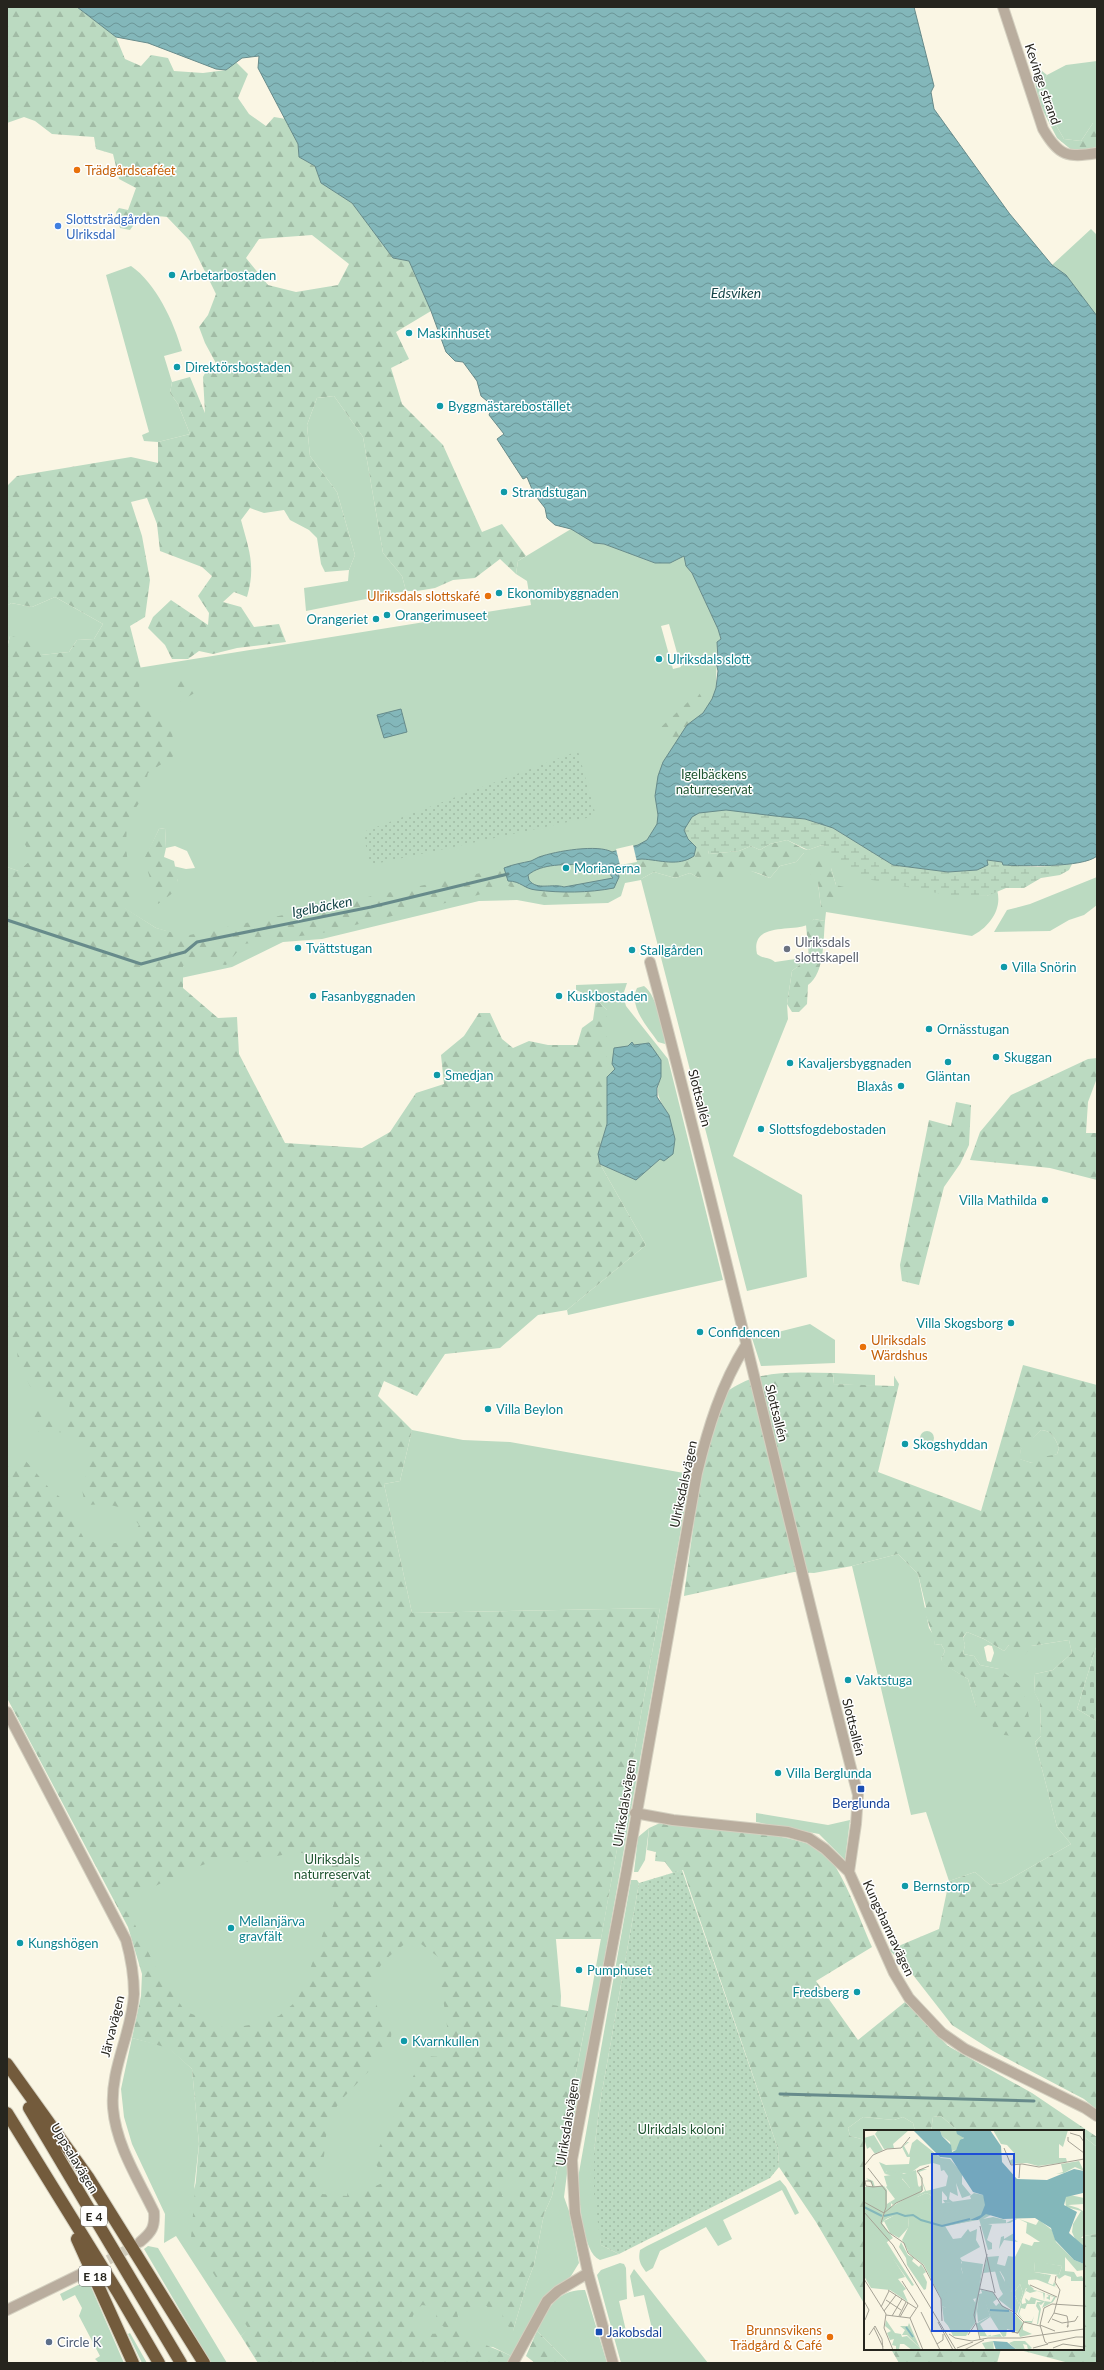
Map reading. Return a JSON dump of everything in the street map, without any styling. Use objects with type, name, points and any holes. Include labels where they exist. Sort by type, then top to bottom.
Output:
[{"type":"highway","name":"E 4","points":[[7,2064],[88,2177],[204,2363]]},
{"type":"highway","name":"Uppsalavägen","points":[[7,2070],[181,2363]]},
{"type":"highway","name":"E 4","points":[[7,2113],[117,2291],[159,2363]]},
{"type":"highway","name":"E 18","points":[[54,2191],[133,2363]]},
{"type":"street","name":"Kevinge strand","points":[[1003,7],[1043,129],[1054,147],[1066,155],[1072,156],[1097,153]]},
{"type":"street","name":"Slottsallén","points":[[650,962],[679,1069],[746,1345],[770,1436],[803,1582],[858,1795],[856,1824],[849,1872]]},
{"type":"street","name":"Ulriksdalsvägen","points":[[613,2363],[588,2274],[575,2213],[572,2160],[697,1473],[710,1422],[732,1367],[746,1345]]},
{"type":"street","name":"Järvavägen","points":[[7,1712],[126,1940],[131,1956],[134,1995],[115,2069],[113,2107],[116,2129],[154,2212],[155,2223],[152,2232],[140,2242]]},
{"type":"street","name":"Kungshamravägen","points":[[635,1813],[673,1820],[788,1832],[809,1838],[825,1849],[849,1872],[894,1973],[909,1998],[942,2033],[965,2049],[1081,2106],[1097,2116]]},
{"type":"street","points":[[7,2310],[20,2302],[83,2273]]},
{"type":"street","points":[[514,2363],[547,2301],[558,2291],[588,2274]]},
{"type":"street","points":[[7,2305],[20,2302]]},
{"type":"green space","name":"Ulriksdals naturreservat","points":[[7,7],[77,7],[116,37],[125,59],[141,66],[151,55],[168,58],[174,71],[203,73],[226,70],[235,61],[248,74],[238,98],[249,114],[266,126],[274,117],[286,119],[298,144],[299,157],[315,166],[321,183],[352,203],[393,258],[409,261],[431,311],[396,332],[409,359],[391,368],[402,404],[443,445],[482,532],[502,524],[526,556],[518,561],[516,574],[500,559],[475,578],[453,580],[435,588],[406,591],[402,576],[383,553],[363,437],[334,396],[317,398],[307,425],[310,456],[337,492],[355,555],[349,570],[325,572],[321,564],[317,538],[309,530],[290,520],[284,510],[264,513],[250,508],[241,520],[249,549],[251,567],[250,586],[247,597],[234,592],[223,602],[241,607],[254,627],[279,624],[286,642],[237,648],[213,654],[199,651],[188,659],[172,659],[165,645],[148,628],[153,617],[171,600],[208,625],[209,613],[198,596],[212,576],[202,567],[160,551],[157,524],[147,498],[131,502],[142,536],[150,580],[145,617],[130,626],[141,669],[138,699],[171,724],[175,755],[148,773],[142,799],[127,820],[126,848],[131,896],[125,908],[156,928],[185,936],[504,868],[508,881],[518,881],[525,887],[586,892],[614,888],[583,900],[551,899],[505,885],[478,895],[322,933],[244,944],[226,965],[211,963],[203,955],[194,957],[183,966],[183,988],[218,1018],[237,1017],[239,1054],[285,1143],[362,1148],[390,1132],[416,1093],[444,1084],[441,1055],[464,1036],[479,1013],[490,1013],[502,1039],[513,1048],[529,1041],[548,1045],[577,1045],[582,1028],[593,1020],[596,999],[607,1010],[607,1124],[598,1154],[600,1164],[646,1245],[567,1310],[538,1315],[500,1348],[445,1354],[417,1396],[384,1381],[378,1396],[412,1430],[400,1481],[384,1484],[412,1613],[660,1608],[601,1939],[546,1939],[553,2005],[588,2011],[552,2196],[544,2214],[534,2265],[527,2283],[513,2331],[503,2321],[502,2307],[493,2312],[481,2301],[472,2312],[457,2312],[464,2330],[470,2336],[485,2345],[511,2356],[508,2363],[258,2363],[241,2336],[248,2328],[191,2238],[199,2144],[192,2069],[168,2048],[132,2038],[141,1996],[142,1974],[128,1927],[7,1698],[7,1456],[12,1459],[25,1460],[50,1489],[61,1498],[85,1540],[104,1544],[128,1542],[139,1525],[127,1509],[106,1504],[86,1505],[83,1486],[88,1469],[88,1463],[87,1452],[84,1445],[79,1439],[72,1435],[56,1432],[39,1432],[28,1420],[27,1412],[45,1410],[47,1418],[57,1424],[67,1419],[70,1403],[31,1388],[18,1362],[16,1339],[7,1335],[7,867],[19,871],[32,859],[11,815],[7,815],[7,648],[10,636],[32,640],[41,655],[69,652],[77,640],[94,639],[103,624],[55,597],[32,607],[11,603],[7,606],[7,486],[17,476],[131,457],[158,463],[158,442],[190,434],[178,404],[170,393],[172,382],[190,377],[205,413],[203,377],[209,365],[212,372],[218,367],[205,343],[199,327],[208,315],[216,294],[190,241],[167,217],[146,216],[134,224],[130,230],[120,228],[116,212],[119,208],[128,210],[136,188],[119,179],[113,154],[96,149],[94,137],[52,134],[35,121],[24,117],[7,123]],"holes":[[[312,235],[349,264],[338,285],[296,292],[268,285],[246,258],[259,239]],[[295,1852],[314,1855],[318,1864],[328,1875],[334,1903],[305,1983],[293,2004],[279,2016],[260,2023],[227,2029],[185,2011],[156,1968],[124,1902],[183,1872],[222,1858],[251,1862]],[[408,1942],[421,1944],[437,1956],[449,2040],[441,2057],[423,2056],[373,2160],[387,2181],[364,2191],[348,2189],[347,2196],[322,2194],[319,2174],[324,2156],[328,2119],[342,2099],[368,2072],[391,2038],[392,2022],[382,2019],[374,1994],[374,1984],[376,1974],[380,1966],[396,1950]],[[512,2172],[516,2172],[519,2181],[520,2200],[515,2202],[502,2196],[505,2179]],[[422,2305],[437,2307],[436,2321],[448,2330],[433,2334],[423,2332],[410,2323],[415,2311]]]},
{"type":"green space","points":[[1097,61],[1097,123],[1093,123],[1081,141],[1064,139],[1038,94],[1047,75],[1066,65]]},
{"type":"green space","points":[[1031,62],[1047,75],[1038,94],[1064,139],[1081,141],[1093,123],[1097,123],[1097,147],[1074,152],[1057,138],[1039,103]]},
{"type":"green space","points":[[1091,229],[1097,235],[1097,316],[1052,265]]},
{"type":"green space","points":[[131,266],[148,282],[163,304],[179,340],[182,351],[164,356],[172,382],[170,393],[178,404],[190,434],[158,442],[144,441],[142,435],[149,432],[106,275]]},
{"type":"green space","points":[[334,396],[363,437],[383,553],[402,576],[406,591],[306,611],[304,588],[348,581],[349,570],[355,555],[337,492],[310,456],[307,425],[317,398]]},
{"type":"green space","name":"Igelbäckens naturreservat","points":[[571,529],[594,543],[604,544],[655,563],[670,563],[684,555],[686,566],[692,573],[718,629],[721,639],[717,642],[716,688],[800,821],[652,868],[641,879],[654,872],[675,878],[690,873],[699,878],[746,869],[770,878],[780,866],[796,862],[804,853],[804,849],[808,850],[822,845],[970,894],[987,896],[997,890],[998,904],[993,918],[984,928],[972,936],[826,912],[825,921],[814,919],[807,925],[800,927],[773,930],[760,937],[756,944],[757,954],[775,962],[809,957],[792,971],[787,1004],[788,1019],[733,1156],[802,1195],[807,1277],[747,1291],[641,880],[625,883],[621,896],[608,903],[544,905],[517,900],[479,901],[322,939],[283,942],[232,967],[167,981],[7,881],[91,912],[166,931],[156,928],[124,908],[7,867],[7,689],[531,605],[527,581],[516,574],[518,561]],"holes":[[[669,624],[681,667],[673,669],[661,626]],[[165,828],[166,848],[175,846],[187,851],[195,868],[186,869],[173,866],[178,882],[145,859],[159,829]],[[831,868],[836,885],[821,907],[818,883]]]},
{"type":"green space","points":[[55,597],[103,624],[94,639],[77,640],[69,652],[41,655],[10,636],[7,647],[7,606],[11,603],[32,607]]},
{"type":"green space","points":[[179,677],[195,683],[198,691],[179,702],[169,682]]},
{"type":"green space","points":[[703,689],[708,689],[710,694],[700,705],[674,747],[670,737],[663,735],[660,728],[688,702],[696,699]]},
{"type":"green space","points":[[578,751],[596,816],[370,865],[363,832]]},
{"type":"green space","points":[[726,810],[805,819],[833,828],[893,865],[948,872],[977,870],[987,860],[1002,862],[1003,865],[1038,867],[1072,864],[1069,870],[1060,875],[1041,878],[1024,888],[1006,888],[987,896],[947,895],[872,880],[832,858],[831,849],[822,845],[808,850],[787,840],[770,844],[760,850],[751,846],[739,851],[709,854],[707,847],[696,847],[688,839],[684,830],[693,819],[706,812]]},
{"type":"green space","points":[[165,828],[166,848],[164,857],[174,861],[178,882],[174,892],[158,904],[144,859],[159,829]]},
{"type":"green space","points":[[787,840],[804,849],[804,853],[796,862],[780,866],[770,878],[751,871],[739,871],[728,876],[722,881],[699,878],[690,873],[675,878],[654,872],[641,879],[637,860],[649,861],[694,856],[696,847],[707,847],[709,854],[739,851],[751,846],[760,850],[770,844]]},
{"type":"green space","points":[[821,857],[831,868],[836,885],[844,887],[848,893],[832,908],[821,907],[818,883],[810,874],[812,858]]},
{"type":"green space","points":[[1097,877],[1097,905],[1084,915],[1069,920],[1050,931],[994,932],[1007,910],[1030,904]]},
{"type":"green space","points":[[814,919],[825,921],[822,956],[818,973],[814,980],[808,985],[807,1004],[799,1012],[792,1012],[787,1004],[792,971],[809,957],[806,925]]},
{"type":"green space","name":"Ulriksdals naturreservat","points":[[7,957],[355,1299],[384,1597],[517,1707],[556,1940],[561,1996],[560,2020],[513,2331],[527,2283],[534,2265],[544,2214],[552,2196],[588,2011],[660,1608],[412,1613],[384,1484],[400,1481],[412,1430],[463,1440],[510,1442],[684,1473],[690,1479],[569,2158],[564,2197],[569,2211],[579,2263],[571,2276],[543,2299],[511,2356],[493,2347],[246,2331],[241,2336],[176,2236],[164,2243],[165,2214],[132,2144],[124,2117],[121,2089],[132,2038],[168,2047],[192,2069],[199,2144],[194,2189],[218,2117],[125,1918],[7,1697]]},
{"type":"green space","points":[[627,983],[623,995],[626,1006],[668,1059],[723,1280],[568,1315],[567,1310],[646,1245],[600,1164],[636,1180],[660,1159],[669,1115],[658,1093],[661,1077],[634,1045],[628,1046],[615,1069],[607,1077],[607,1010],[596,999],[576,990],[576,985]]},
{"type":"green space","points":[[644,986],[656,1004],[665,1044],[658,1042],[640,1016],[637,1009],[635,995],[637,988]]},
{"type":"green space","points":[[1097,1058],[1097,1078],[1088,1102],[1086,1133],[1097,1133],[1097,1180],[1050,1168],[970,1160],[980,1132],[1011,1095],[1088,1059]]},
{"type":"green space","points":[[956,1102],[971,1105],[969,1145],[960,1164],[944,1187],[919,1285],[902,1281],[900,1265],[929,1120],[951,1126]]},
{"type":"green space","points":[[810,1324],[835,1340],[835,1363],[761,1366],[751,1335],[760,1331],[762,1336]]},
{"type":"green space","points":[[1023,1365],[1097,1385],[1097,1644],[1077,1709],[1097,1721],[1097,2110],[1084,2099],[993,2051],[952,2025],[906,1966],[889,1950],[939,1929],[949,1881],[975,1872],[990,1885],[1003,1883],[1071,1844],[1057,1827],[1035,1742],[1041,1736],[1040,1703],[1034,1692],[1035,1674],[1053,1670],[1072,1653],[1069,1640],[1031,1646],[1025,1655],[1009,1645],[1004,1651],[984,1639],[967,1632],[963,1637],[965,1645],[963,1654],[974,1656],[980,1665],[999,1669],[1023,1687],[1033,1738],[995,1734],[992,1724],[975,1717],[976,1707],[968,1679],[943,1664],[941,1659],[945,1651],[941,1644],[935,1645],[924,1609],[926,1607],[918,1574],[898,1554],[852,1566],[814,1573],[794,1572],[684,1596],[694,1520],[713,1425],[720,1403],[728,1391],[752,1378],[779,1373],[834,1373],[833,1384],[894,1386],[894,1376],[899,1384],[878,1472],[981,1511]],"holes":[[[1041,1430],[1045,1430],[1050,1433],[1056,1441],[1059,1448],[1057,1454],[1043,1457],[1037,1456],[1032,1463],[1020,1459],[1021,1449],[1032,1447],[1033,1438]]]},
{"type":"green space","points":[[834,1373],[875,1375],[875,1386],[833,1384]]},
{"type":"green space","points":[[1041,1430],[1045,1430],[1055,1438],[1059,1448],[1057,1454],[1032,1463],[1019,1459],[1021,1449]]},
{"type":"green space","points":[[924,1431],[930,1431],[934,1435],[934,1441],[930,1445],[924,1445],[920,1441],[920,1435]]},
{"type":"green space","points":[[898,1554],[918,1574],[929,1628],[934,1636],[935,1645],[941,1644],[945,1651],[941,1659],[944,1664],[968,1679],[976,1707],[999,1669],[980,1665],[974,1656],[963,1654],[965,1645],[963,1638],[967,1632],[984,1639],[1004,1651],[1009,1645],[1031,1646],[1069,1640],[1072,1653],[1053,1670],[1035,1674],[1034,1691],[1040,1703],[1041,1736],[1035,1742],[1057,1827],[1071,1844],[1003,1883],[990,1885],[975,1872],[949,1881],[926,1812],[911,1815],[852,1566]],"holes":[[[988,1645],[992,1646],[994,1653],[991,1662],[987,1661],[984,1647]]]},
{"type":"green space","points":[[1097,1644],[1097,1721],[1077,1709]]},
{"type":"green space","points":[[756,1813],[828,1825],[850,1820],[845,1860],[819,1834],[756,1822]]},
{"type":"green space","points":[[682,1822],[782,1837],[818,1848],[827,1854],[834,1864],[852,1899],[872,1947],[816,1981],[858,2040],[905,2002],[948,2046],[1032,2093],[1097,2137],[1097,2147],[1084,2137],[1084,2130],[957,2130],[941,2116],[933,2117],[931,2130],[915,2130],[913,2123],[903,2117],[894,2120],[863,2117],[848,2128],[850,2136],[864,2140],[864,2303],[816,2222],[779,2167],[778,2149],[683,1870],[673,1873],[665,1862],[655,1861],[656,1852],[647,1850],[649,1828],[660,1823]]},
{"type":"green space","points":[[649,1828],[645,1860],[638,1872],[634,1872],[638,1837]]},
{"type":"green space","name":"Ulrikdals koloni","points":[[682,1870],[778,2149],[779,2167],[770,2178],[619,2254],[601,2245],[594,2194],[594,2151],[600,2103],[639,1883]]},
{"type":"green space","points":[[631,1880],[637,1880],[639,1883],[600,2103],[594,2151],[601,2245],[619,2254],[600,2260],[594,2255],[589,2247],[585,2236],[578,2178]]},
{"type":"green space","points":[[941,2116],[957,2130],[931,2130],[933,2117]]},
{"type":"green space","points":[[863,2117],[894,2120],[903,2117],[913,2123],[915,2130],[864,2130],[864,2140],[850,2136],[848,2128]]},
{"type":"green space","points":[[1084,2137],[1097,2147],[1097,2234],[1084,2236]]},
{"type":"green space","points":[[780,2180],[786,2187],[799,2213],[795,2215],[782,2190],[723,2220],[732,2239],[718,2246],[706,2227],[660,2251],[653,2268],[646,2272],[642,2267],[639,2259],[640,2250]]},
{"type":"green space","points":[[1097,2234],[1097,2363],[1069,2363],[1020,2350],[1084,2350],[1084,2236]]},
{"type":"green space","points":[[148,2246],[158,2248],[227,2363],[211,2363],[144,2249]]},
{"type":"green space","points":[[620,2263],[624,2264],[626,2268],[627,2299],[619,2301],[627,2335],[652,2329],[644,2295],[634,2297],[630,2276],[634,2269],[708,2363],[621,2363],[597,2275],[601,2270]]},
{"type":"green space","points":[[88,2280],[124,2363],[99,2363],[95,2359],[100,2356],[79,2316],[82,2308],[75,2295],[63,2301],[60,2294]]},
{"type":"green space","points":[[585,2290],[607,2363],[569,2363],[537,2331],[549,2308],[554,2302],[567,2293]]},
{"type":"green space","points":[[537,2331],[569,2363],[535,2363],[526,2356]]},
{"type":"green space","points":[[130,2333],[147,2363],[142,2363],[128,2334]]},
{"type":"green space","points":[[892,2350],[1001,2350],[997,2363],[899,2363]]},
{"type":"water","name":"Edsviken","points":[[77,7],[914,7],[934,86],[931,92],[934,109],[1009,213],[1052,265],[1066,275],[1097,316],[1097,856],[1079,863],[1052,865],[1003,865],[1002,862],[987,860],[988,865],[977,870],[948,872],[893,865],[833,828],[805,819],[726,810],[699,813],[692,817],[684,830],[688,839],[696,847],[694,856],[675,862],[642,859],[617,864],[619,877],[614,888],[584,892],[555,892],[532,889],[516,882],[508,881],[504,868],[531,861],[538,857],[577,849],[587,848],[612,852],[638,845],[647,840],[657,824],[658,815],[655,796],[658,776],[663,762],[687,725],[703,713],[712,699],[716,688],[718,671],[716,662],[718,660],[717,642],[721,639],[718,629],[692,573],[686,566],[684,556],[670,563],[655,563],[604,544],[594,543],[571,529],[555,525],[547,518],[545,508],[534,494],[527,477],[523,479],[497,439],[504,434],[489,415],[493,406],[481,396],[477,381],[463,362],[455,361],[446,352],[431,311],[409,261],[393,258],[352,203],[321,183],[315,166],[299,157],[298,144],[258,68],[259,56],[242,58],[226,70],[216,69],[148,43],[116,37]],"holes":[[[583,864],[609,873],[613,878],[564,887],[536,885],[529,880],[528,875],[540,868]]]},
{"type":"water","points":[[401,709],[407,732],[384,738],[377,715]]},
{"type":"water","points":[[632,1042],[634,1045],[649,1043],[661,1060],[661,1077],[657,1088],[657,1097],[669,1115],[675,1139],[673,1154],[664,1161],[660,1159],[636,1180],[600,1164],[598,1154],[607,1124],[607,1077],[615,1069],[612,1064],[614,1048],[628,1046]]},
{"type":"pier","points":[[633,845],[637,862],[620,865],[616,849]]},
{"type":"waterway","name":"Igelbäcken","points":[[7,920],[141,964],[185,952],[197,942],[371,907],[508,874]]},
{"type":"waterway","points":[[780,2094],[1034,2101]]},
{"type":"tunnel","points":[[95,2267],[139,2243]]},
{"type":"place","name":"Trädgårdscaféet","points":[[77,170]]},
{"type":"place","name":"Slottsträdgården Ulriksdal","points":[[58,226]]},
{"type":"place","name":"Arbetarbostaden","points":[[172,275]]},
{"type":"place","name":"Maskinhuset","points":[[409,333]]},
{"type":"place","name":"Direktörsbostaden","points":[[177,367]]},
{"type":"place","name":"Byggmästarebostället","points":[[440,406]]},
{"type":"place","name":"Strandstugan","points":[[504,492]]},
{"type":"place","name":"Ekonomibyggnaden","points":[[499,593]]},
{"type":"place","name":"Ulriksdals slottskafé","points":[[488,596]]},
{"type":"place","name":"Orangerimuseet","points":[[387,615]]},
{"type":"place","name":"Orangeriet","points":[[376,619]]},
{"type":"place","name":"Ulriksdals slott","points":[[659,659]]},
{"type":"place","name":"Morianerna","points":[[566,868]]},
{"type":"place","name":"Tvättstugan","points":[[298,948]]},
{"type":"place","name":"Ulriksdals slottskapell","points":[[787,949]]},
{"type":"place","name":"Stallgården","points":[[632,950]]},
{"type":"place","name":"Villa Snörin","points":[[1004,967]]},
{"type":"place","name":"Fasanbyggnaden","points":[[313,996]]},
{"type":"place","name":"Kuskbostaden","points":[[559,996]]},
{"type":"place","name":"Ornässtugan","points":[[929,1029]]},
{"type":"place","name":"Skuggan","points":[[996,1057]]},
{"type":"place","name":"Gläntan","points":[[948,1062]]},
{"type":"place","name":"Kavaljersbyggnaden","points":[[790,1063]]},
{"type":"place","name":"Smedjan","points":[[437,1075]]},
{"type":"place","name":"Blaxås","points":[[901,1086]]},
{"type":"place","name":"Slottsfogdebostaden","points":[[761,1129]]},
{"type":"place","name":"Villa Mathilda","points":[[1045,1200]]},
{"type":"place","name":"Villa Skogsborg","points":[[1011,1323]]},
{"type":"place","name":"Confidencen","points":[[700,1332]]},
{"type":"place","name":"Ulriksdals Wärdshus","points":[[863,1347]]},
{"type":"place","name":"Villa Beylon","points":[[488,1409]]},
{"type":"place","name":"Skogshyddan","points":[[905,1444]]},
{"type":"place","name":"Vaktstuga","points":[[848,1680]]},
{"type":"place","name":"Villa Berglunda","points":[[778,1773]]},
{"type":"place","name":"Berglunda","points":[[861,1789]]},
{"type":"place","name":"Bernstorp","points":[[905,1886]]},
{"type":"place","name":"Mellanjärva gravfält","points":[[231,1928]]},
{"type":"place","name":"Kungshögen","points":[[20,1943]]},
{"type":"place","name":"Pumphuset","points":[[579,1970]]},
{"type":"place","name":"Fredsberg","points":[[857,1992]]},
{"type":"place","name":"Kvarnkullen","points":[[404,2041]]},
{"type":"place","name":"Jakobsdal","points":[[599,2332]]},
{"type":"place","name":"Brunnsvikens Trädgård & Café","points":[[830,2337]]},
{"type":"place","name":"Circle K","points":[[49,2342]]}]
